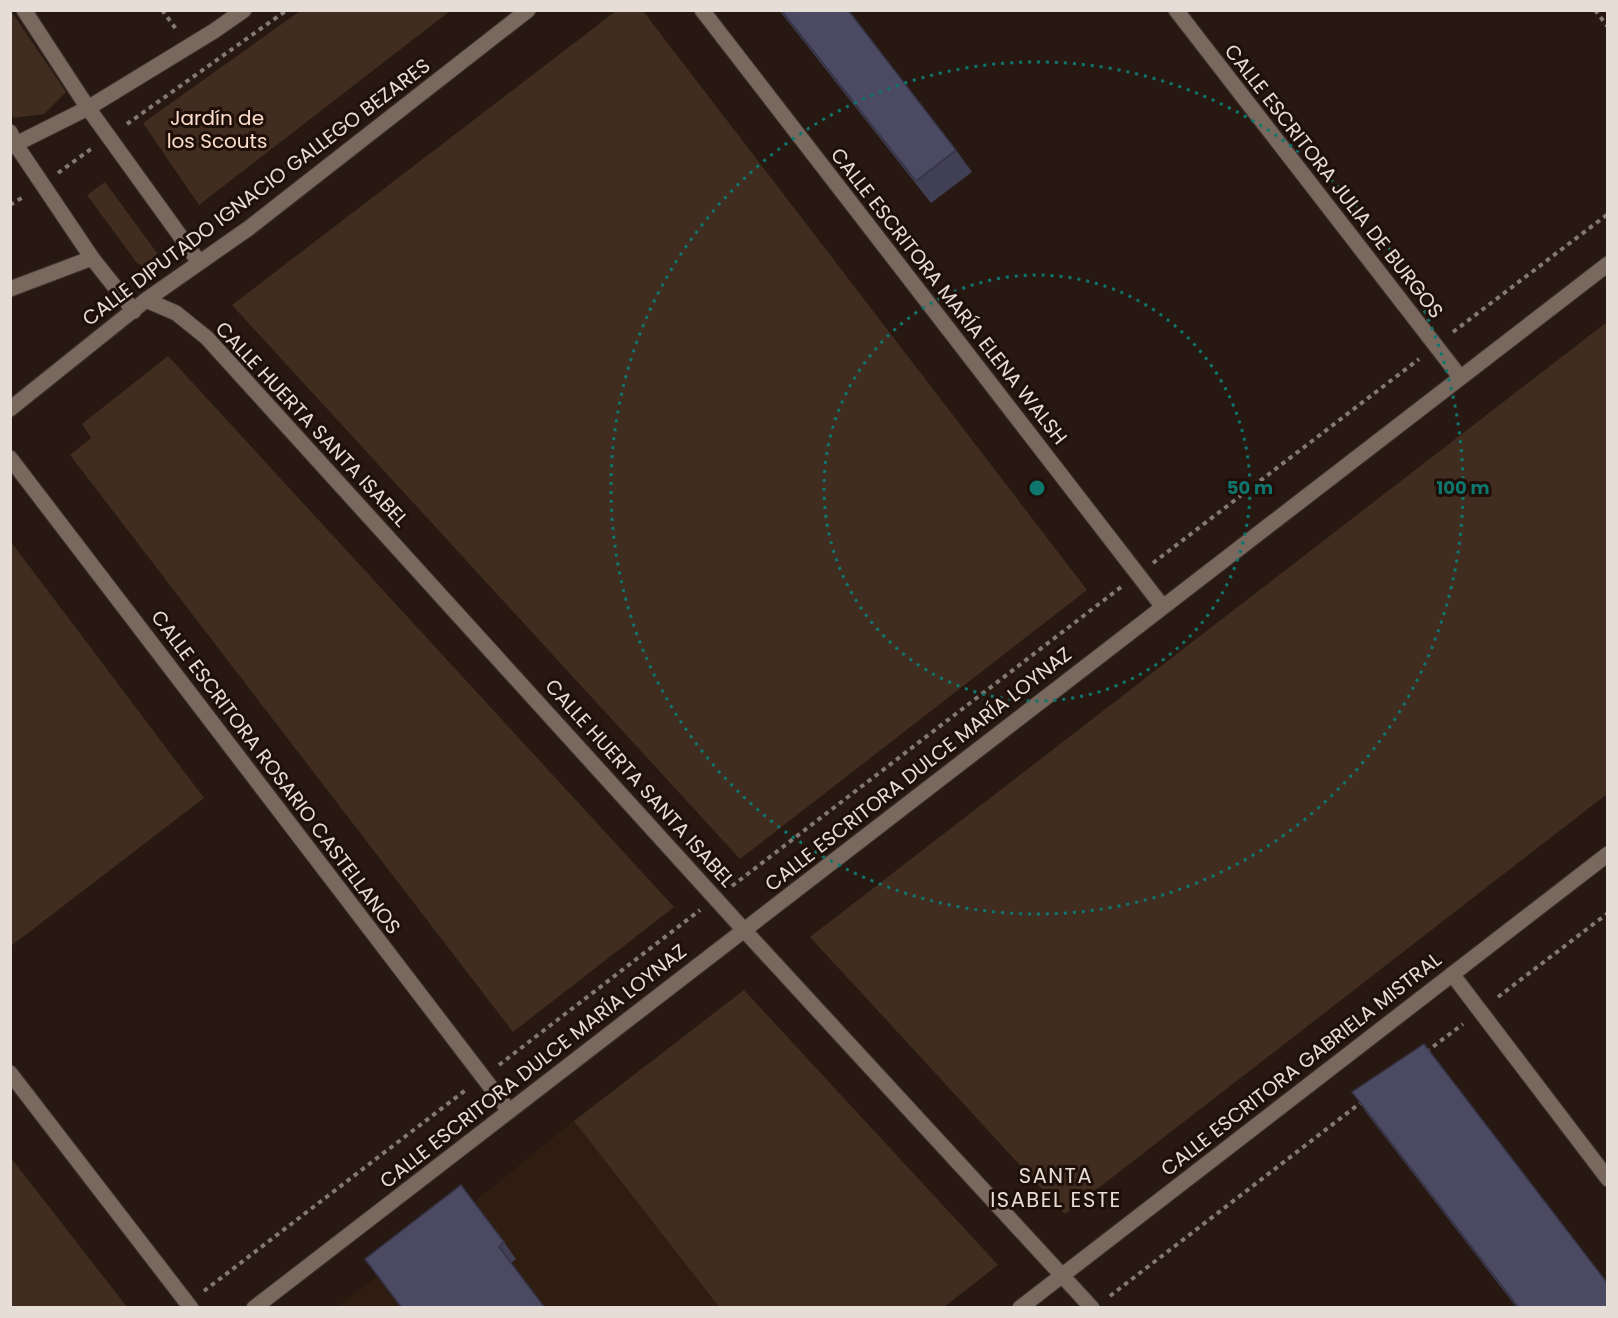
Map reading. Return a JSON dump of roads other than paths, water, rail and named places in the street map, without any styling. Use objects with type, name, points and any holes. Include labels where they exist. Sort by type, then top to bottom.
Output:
[{"type":"street","points":[[24,10],[88,108],[199,262]]},
{"type":"street","points":[[12,141],[88,108],[214,31],[244,10]]},
{"type":"street","name":"CALLE DIPUTADO IGNACIO GALLEGO BEZARES","points":[[10,409],[140,305],[258,221],[528,10]]},
{"type":"street","name":"CALLE ESCRITORA MARÍA ELENA WALSH","points":[[702,10],[1162,608]]},
{"type":"street","name":"CALLE ESCRITORA JULIA DE BURGOS","points":[[1176,10],[1460,377]]},
{"type":"street","name":"CALLE HUERTA SANTA ISABEL","points":[[12,141],[43,183],[92,258],[140,305],[176,313],[207,338],[744,930],[1062,1275],[1099,1304]]},
{"type":"street","points":[[10,289],[92,258]]},
{"type":"street","name":"CALLE ESCRITORA DULCE MARÍA LOYNAZ","points":[[254,1308],[1608,264]]},
{"type":"street","name":"CALLE ESCRITORA ROSARIO CASTELLANOS","points":[[10,458],[509,1111]]},
{"type":"street","name":"CALLE ESCRITORA GABRIELA MISTRAL","points":[[1020,1308],[1608,854]]},
{"type":"street","points":[[1452,974],[1608,1179]]},
{"type":"street","points":[[10,1073],[190,1306]]},
{"type":"district","name":"SANTA ISABEL ESTE","points":[[1056,1188]]},
{"type":"park label","name":"Jardín de los Scouts","points":[[217,130]]}]
